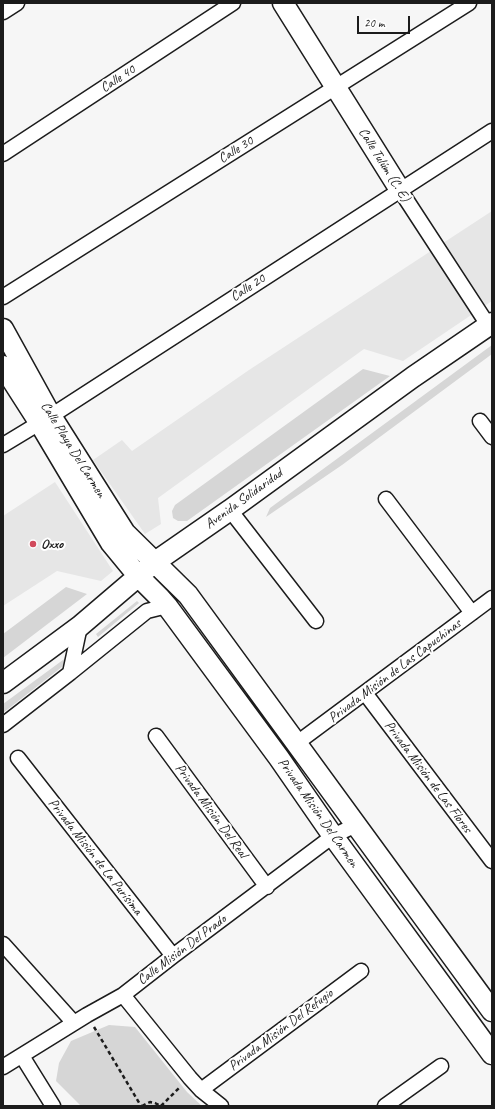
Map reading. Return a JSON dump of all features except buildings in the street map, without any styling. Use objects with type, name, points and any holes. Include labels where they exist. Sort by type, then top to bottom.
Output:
[{"type":"street","points":[[3,12],[17,3]]},
{"type":"street","name":"Calle 40","points":[[3,154],[233,3]]},
{"type":"street","name":"Calle Tulúm (C. E)","points":[[283,3],[400,190],[490,324]]},
{"type":"street","name":"Calle 30","points":[[3,297],[469,3]]},
{"type":"street","name":"Calle 20","points":[[3,445],[492,131]]},
{"type":"street","name":"Avenida Solidaridad","points":[[3,683],[80,626],[155,562],[230,510],[413,377],[490,324]]},
{"type":"street","name":"Calle Playa Del Carmen","points":[[3,329],[45,419],[112,543],[139,577]]},
{"type":"street","name":"Calle Playa Del Carmen","points":[[3,366],[45,419],[125,533],[155,562]]},
{"type":"street","points":[[480,421],[492,437]]},
{"type":"street","points":[[386,499],[472,613]]},
{"type":"street","points":[[230,510],[316,621]]},
{"type":"street","name":"Privada Misión Del Carmen","points":[[155,562],[188,595],[492,1011]]},
{"type":"street","name":"Privada Misión Del Carmen","points":[[139,577],[167,606],[279,758],[333,836],[492,1054]]},
{"type":"street","name":"Privada Misión de Las Capuchinas","points":[[297,743],[492,598]]},
{"type":"street","points":[[3,725],[146,611],[167,606]]},
{"type":"street","points":[[70,673],[80,626]]},
{"type":"street","name":"Privada Misión de Las Flores","points":[[364,693],[492,861]]},
{"type":"street","name":"Privada Misión Del Real","points":[[156,736],[267,887]]},
{"type":"street","name":"Privada Misión de La Purísima","points":[[18,758],[173,956]]},
{"type":"street","name":"Calle Misión Del Prado","points":[[3,1068],[87,1015],[123,995],[333,836],[356,825]]},
{"type":"street","points":[[3,944],[74,1023]]},
{"type":"street","name":"Privada Misión Del Refugio","points":[[201,1090],[361,971]]},
{"type":"street","points":[[123,995],[190,1078],[201,1090],[221,1106]]},
{"type":"street","points":[[22,1056],[53,1106]]},
{"type":"street","points":[[385,1106],[441,1066]]},
{"type":"path","points":[[87,1015],[142,1106],[150,1102],[161,1106],[190,1078]]},
{"type":"shaded area","points":[[492,211],[492,301],[403,361],[364,349],[158,498],[161,524],[145,534],[93,460],[122,440],[132,451],[249,370]]},
{"type":"shaded area","points":[[492,345],[492,354],[342,465],[266,517],[270,508]]},
{"type":"shaded area","points":[[363,369],[390,376],[187,521],[178,521],[173,518],[172,511],[175,505]]},
{"type":"shaded area","points":[[55,482],[113,571],[101,581],[57,571],[3,606],[3,516]]},
{"type":"shaded area","points":[[66,587],[87,594],[3,658],[3,634]]},
{"type":"shaded area","points":[[137,601],[139,603],[98,637],[96,634]]},
{"type":"shaded area","points":[[67,657],[67,663],[3,713],[3,704]]},
{"type":"shaded area","points":[[109,1025],[135,1027],[187,1092],[202,1106],[81,1106],[56,1081],[59,1063],[71,1041]]},
{"type":"place","name":"Oxxo","points":[[33,544]]}]
